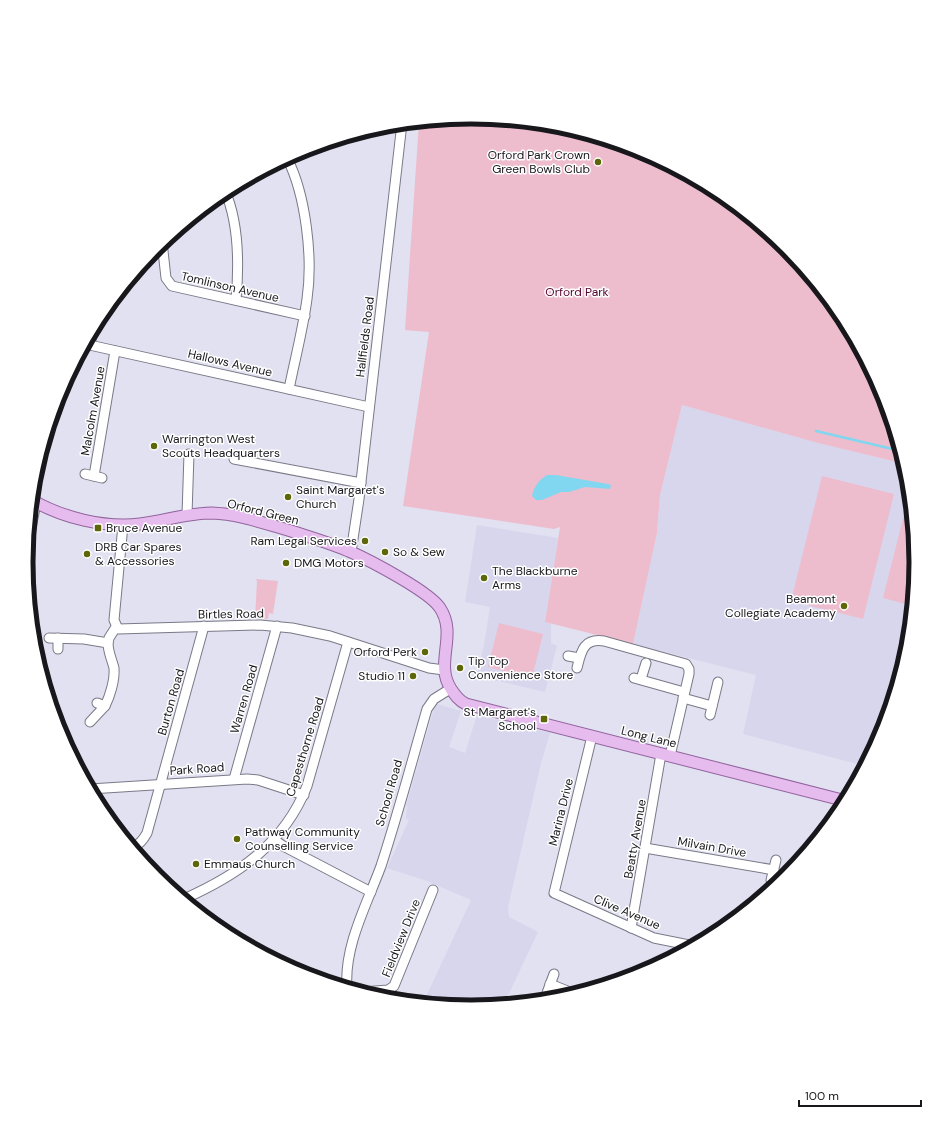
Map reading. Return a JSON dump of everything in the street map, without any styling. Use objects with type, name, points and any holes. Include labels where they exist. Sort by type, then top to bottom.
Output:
[{"type":"main road","name":"Orford Green","points":[[37,503],[67,516],[84,520],[122,525],[140,524],[187,515],[211,513],[238,516],[321,541],[351,552],[390,573],[429,597],[441,608],[447,624],[448,632],[444,670]]},
{"type":"main road","points":[[444,670],[450,689]]},
{"type":"main road","name":"Long Lane","points":[[450,689],[459,700],[469,706],[840,799]]},
{"type":"street","name":"Hallfields Road","points":[[351,552],[361,483],[401,129]]},
{"type":"street","points":[[289,164],[299,189],[306,228],[309,280],[302,335],[289,389]]},
{"type":"street","points":[[227,198],[236,234],[236,300]]},
{"type":"street","name":"Tomlinson Avenue","points":[[163,250],[166,278],[170,284],[305,316]]},
{"type":"street","name":"Hallows Avenue","points":[[91,345],[369,407]]},
{"type":"street","name":"Malcolm Avenue","points":[[94,476],[116,351]]},
{"type":"street","points":[[187,515],[189,454]]},
{"type":"street","points":[[234,459],[361,483]]},
{"type":"street","points":[[90,722],[101,704],[114,676],[114,669],[108,650],[108,643],[109,638],[116,627],[114,620],[122,525]]},
{"type":"street","name":"Birtles Road","points":[[116,627],[122,630],[204,626],[277,626],[312,632],[428,668],[444,670]]},
{"type":"street","name":"Burton Road","points":[[137,845],[143,840],[146,833],[204,626]]},
{"type":"street","name":"Warren Road","points":[[234,779],[277,626]]},
{"type":"street","points":[[58,649],[53,638],[84,639],[108,643]]},
{"type":"street","name":"Beatty Avenue","points":[[579,658],[584,648],[593,640],[604,641],[686,664],[689,669],[684,695],[666,755],[631,928]]},
{"type":"street","name":"Capesthorne Road","points":[[188,897],[225,880],[256,858],[274,840],[292,815],[304,795],[348,642]]},
{"type":"street","points":[[568,656],[579,658],[577,668]]},
{"type":"street","points":[[646,664],[638,678],[684,695],[711,710],[718,682]]},
{"type":"street","name":"School Road","points":[[346,982],[347,966],[352,946],[392,828],[427,709],[434,699],[450,689]]},
{"type":"street","name":"Marina Drive","points":[[554,893],[592,736]]},
{"type":"street","name":"Park Road","points":[[97,789],[247,779],[258,780],[304,795]]},
{"type":"street","points":[[274,840],[291,851],[371,892]]},
{"type":"street","name":"Milvain Drive","points":[[646,848],[775,865],[771,880]]},
{"type":"street","name":"Fieldview Drive","points":[[380,991],[388,990],[394,986],[433,890]]},
{"type":"street","name":"Clive Avenue","points":[[554,893],[654,938],[686,944]]},
{"type":"street","points":[[547,993],[554,974]]},
{"type":"street","points":[[550,984],[565,990]]},
{"type":"shaded area","points":[[682,405],[818,443],[898,462],[902,476],[909,533],[909,591],[906,619],[902,648],[887,703],[877,730],[860,765],[743,734],[756,675],[633,644],[657,533],[660,495]]},
{"type":"shaded area","points":[[477,525],[558,538],[545,621],[551,623],[551,643],[557,646],[545,692],[477,676],[490,607],[465,602]]},
{"type":"shaded area","points":[[437,704],[461,711],[449,747],[465,753],[477,715],[550,733],[541,763],[508,907],[509,917],[538,932],[506,999],[443,1000],[425,998],[471,900],[427,881],[387,868],[409,820],[406,819],[406,806],[435,705]]},
{"type":"green space","name":"Orford Park","points":[[443,124],[500,124],[529,127],[585,138],[639,157],[691,182],[738,214],[761,232],[782,252],[819,295],[836,318],[865,368],[887,421],[898,462],[818,443],[682,405],[660,495],[657,533],[633,644],[545,622],[560,527],[554,529],[403,506],[429,332],[405,330],[419,127]]},
{"type":"green space","points":[[822,476],[894,494],[863,619],[791,601]]},
{"type":"green space","points":[[906,506],[910,562],[908,605],[883,598]]},
{"type":"green space","points":[[256,579],[278,581],[273,614],[269,613],[268,619],[255,619]]},
{"type":"green space","points":[[499,623],[543,634],[532,678],[488,667]]},
{"type":"water","points":[[547,475],[556,475],[611,485],[610,489],[585,487],[569,492],[561,492],[542,500],[536,500],[532,496],[534,489],[539,481]]},
{"type":"waterway","points":[[816,431],[895,450]]},
{"type":"place","name":"Orford Park Crown Green Bowls Club","points":[[598,162]]},
{"type":"place","name":"Warrington West Scouts Headquarters","points":[[154,446]]},
{"type":"place","name":"Saint Margaret's Church","points":[[288,497]]},
{"type":"place","name":"Bruce Avenue","points":[[98,528]]},
{"type":"place","name":"Ram Legal Services","points":[[365,541]]},
{"type":"place","name":"So & Sew","points":[[385,552]]},
{"type":"place","name":"DRB Car Spares & Accessories","points":[[87,554]]},
{"type":"place","name":"DMG Motors","points":[[286,563]]},
{"type":"place","name":"The Blackburne Arms","points":[[484,578]]},
{"type":"place","name":"Beamont Collegiate Academy","points":[[844,606]]},
{"type":"place","name":"Orford Perk","points":[[425,652]]},
{"type":"place","name":"Tip Top Convenience Store","points":[[460,668]]},
{"type":"place","name":"Studio 11","points":[[413,676]]},
{"type":"place","name":"St Margaret's School","points":[[544,719]]},
{"type":"place","name":"Pathway Community Counselling Service","points":[[237,839]]},
{"type":"place","name":"Emmaus Church","points":[[196,864]]}]
